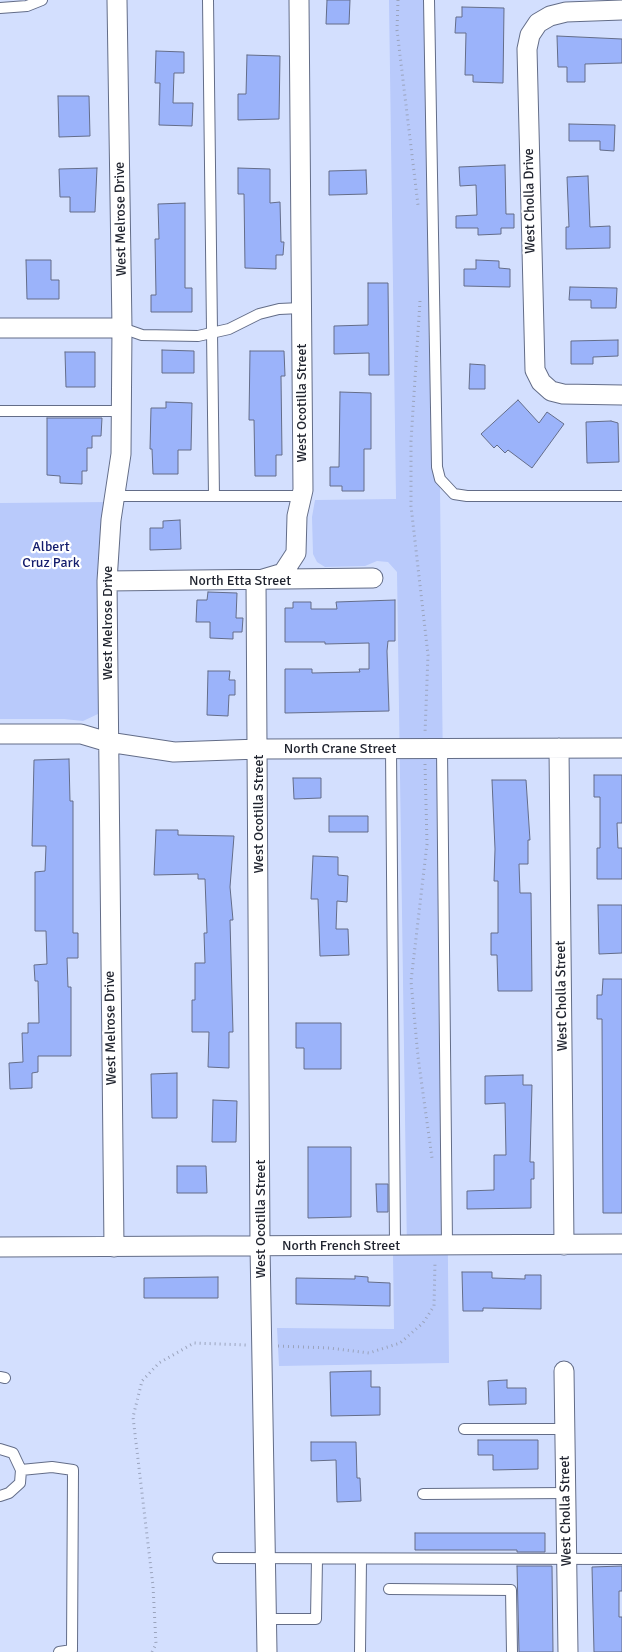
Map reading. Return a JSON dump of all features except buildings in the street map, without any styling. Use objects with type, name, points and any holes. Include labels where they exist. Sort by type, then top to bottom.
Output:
[{"type":"street","name":"West Melrose Drive","points":[[114,1247],[107,581],[114,496],[121,454],[122,411],[117,0]]},
{"type":"street","name":"West Ocotilla Street","points":[[267,1652],[260,1246],[259,749],[256,581],[283,573],[296,553],[297,516],[302,496],[299,0]]},
{"type":"street","name":"West Cholla Drive","points":[[622,10],[566,12],[550,16],[538,23],[530,35],[527,49],[534,370],[541,382],[551,391],[563,394],[622,395]]},
{"type":"street","points":[[0,328],[122,328]]},
{"type":"street","name":"North Etta Street","points":[[107,581],[256,581],[373,578]]},
{"type":"street","name":"North Crane Street","points":[[0,734],[81,734],[108,742],[174,752],[259,749],[622,748]]},
{"type":"street","name":"West Cholla Street","points":[[559,748],[564,1244]]},
{"type":"street","name":"North French Street","points":[[0,1248],[622,1244]]},
{"type":"street","name":"West Cholla Street","points":[[564,1371],[568,1652]]},
{"type":"lane","points":[[0,8],[27,6],[42,0]]},
{"type":"lane","points":[[208,0],[214,496]]},
{"type":"lane","points":[[429,0],[437,467],[440,479],[454,494],[466,496],[622,496]]},
{"type":"lane","points":[[122,328],[142,335],[198,336],[230,328],[259,314],[279,308],[301,308]]},
{"type":"lane","points":[[0,410],[122,411]]},
{"type":"lane","points":[[114,496],[302,496]]},
{"type":"lane","points":[[391,749],[394,1245]]},
{"type":"lane","points":[[433,749],[441,1245]]},
{"type":"lane","points":[[464,1429],[564,1429]]},
{"type":"lane","points":[[0,1449],[13,1453],[21,1470],[20,1483],[9,1494],[0,1496]]},
{"type":"lane","points":[[21,1470],[52,1467],[73,1470],[72,1650],[59,1652]]},
{"type":"lane","points":[[423,1494],[566,1493]]},
{"type":"lane","points":[[218,1558],[622,1559]]},
{"type":"lane","points":[[267,1619],[316,1619],[317,1558]]},
{"type":"lane","points":[[360,1559],[360,1652]]},
{"type":"lane","points":[[389,1589],[510,1590],[512,1652]]},
{"type":"path","points":[[398,0],[398,40],[419,208]]},
{"type":"path","points":[[420,297],[411,441],[411,497],[428,655],[433,749],[427,844],[411,981],[418,1057],[432,1162]]},
{"type":"path","points":[[152,1652],[156,1644],[153,1586],[133,1418],[142,1381],[159,1363],[194,1343],[329,1348],[370,1353],[400,1343],[423,1323],[434,1306],[441,1245]]},
{"type":"green space","points":[[389,0],[435,0],[449,1363],[279,1366],[277,1328],[394,1329],[393,1254],[407,1253],[397,572],[388,562],[377,561],[365,566],[325,567],[317,562],[313,554],[312,517],[315,500],[396,499]]},
{"type":"green space","name":"Albert Cruz Park","points":[[111,502],[101,707],[98,714],[83,721],[64,719],[0,719],[0,503]]}]
